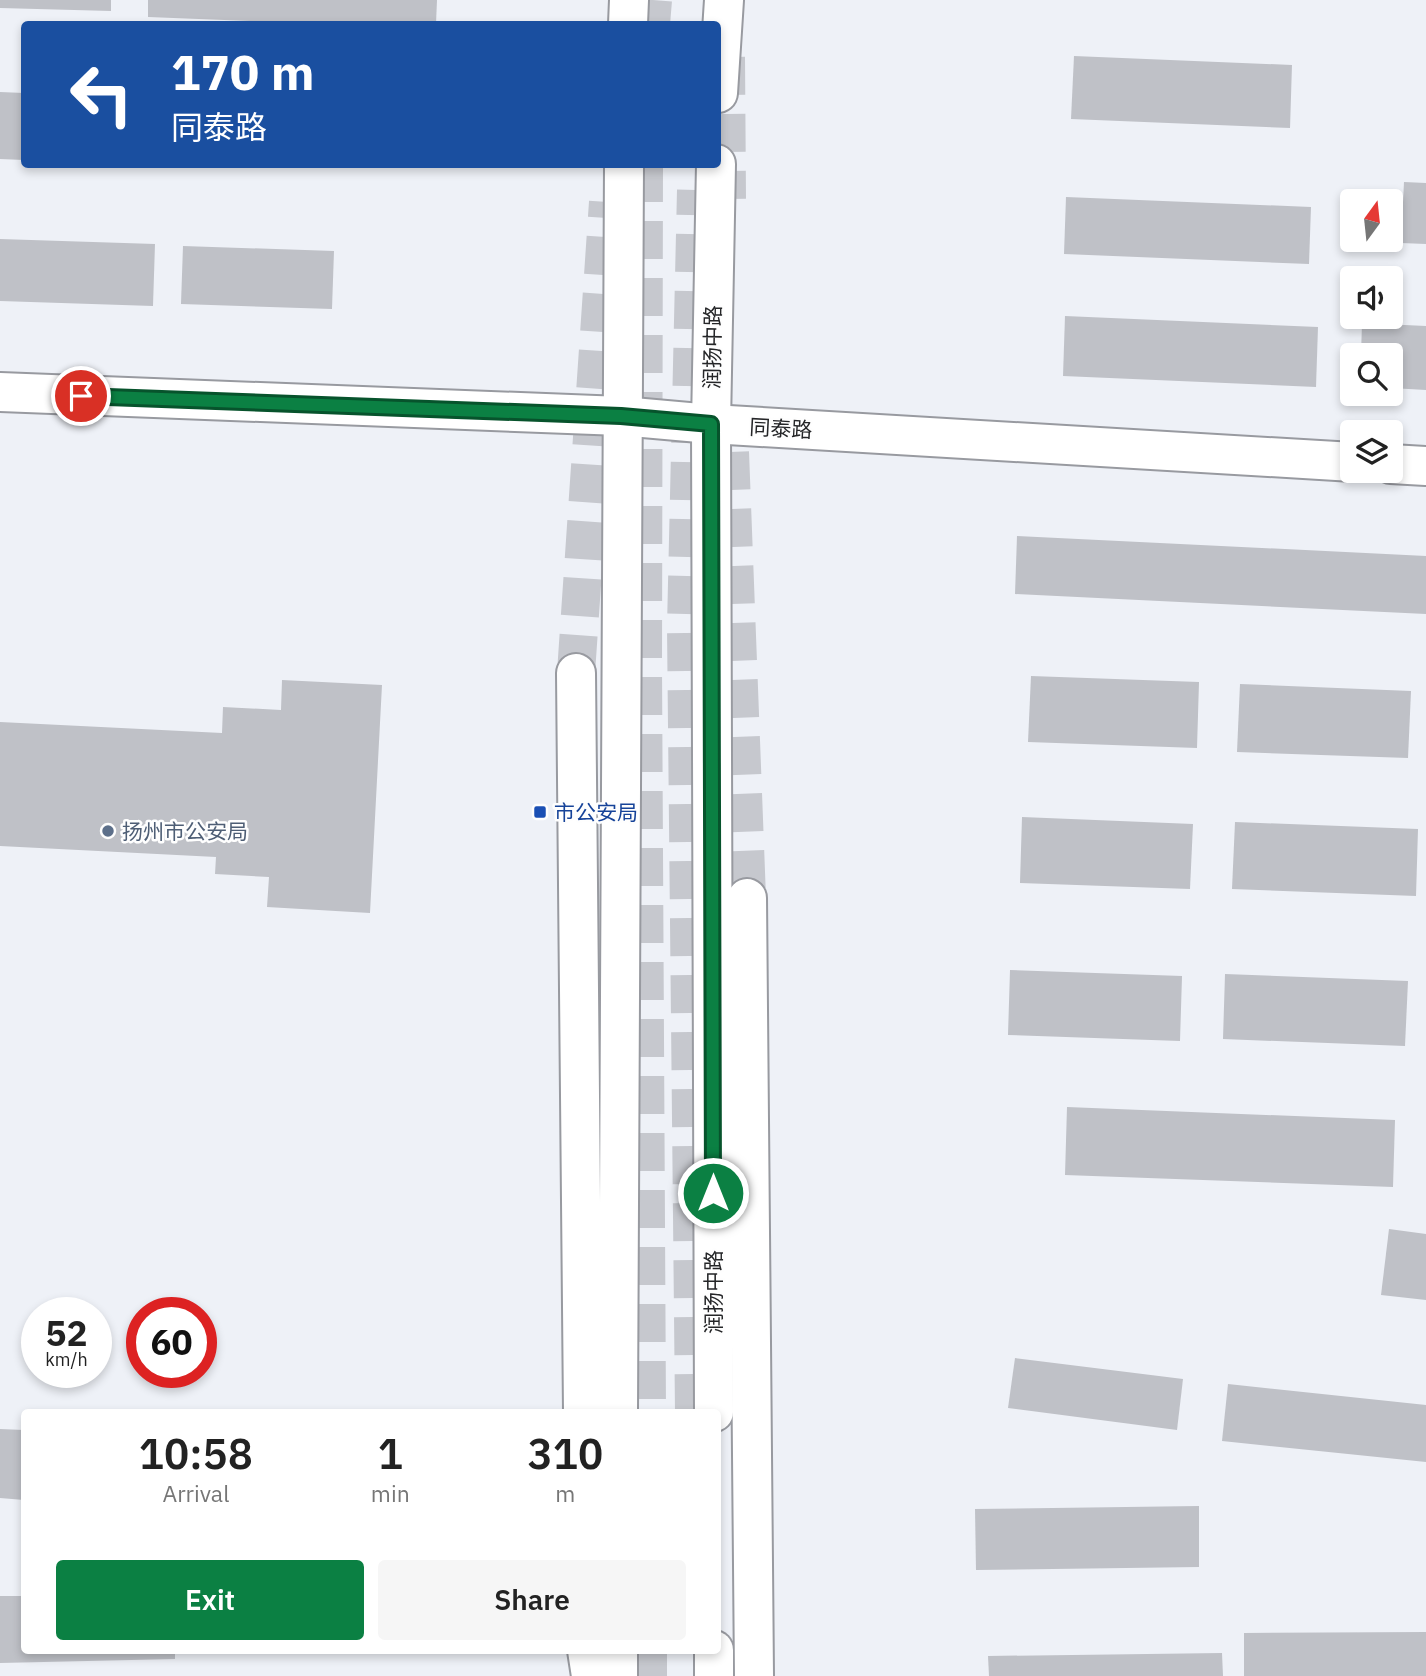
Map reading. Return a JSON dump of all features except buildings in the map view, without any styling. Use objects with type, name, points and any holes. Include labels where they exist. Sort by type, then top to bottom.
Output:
[{"type":"main road","points":[[628,21],[629,0]]},
{"type":"main road","points":[[721,46],[724,0]]},
{"type":"main road","points":[[618,1409],[624,168]]},
{"type":"main road","name":"润扬中路","points":[[713,1409],[711,424],[716,168]]},
{"type":"main road","name":"同泰路","points":[[0,392],[621,416],[711,424],[1340,460]]},
{"type":"main road","points":[[1403,465],[1426,466]]},
{"type":"main road","points":[[576,673],[583,1409]]},
{"type":"main road","points":[[747,898],[754,1676]]},
{"type":"main road","points":[[588,1654],[591,1676]]},
{"type":"main road","points":[[618,1654],[618,1676]]},
{"type":"main road","points":[[714,1654],[714,1676]]},
{"type":"tunnel","points":[[651,21],[653,0]]},
{"type":"tunnel","points":[[726,57],[727,199]]},
{"type":"tunnel","points":[[644,168],[643,666],[647,1409]]},
{"type":"tunnel","points":[[694,1409],[686,627],[696,190]]},
{"type":"tunnel","points":[[576,673],[608,202]]},
{"type":"tunnel","points":[[730,452],[747,898]]},
{"type":"tunnel","points":[[648,1654],[648,1676]]},
{"type":"place","name":"市公安局","points":[[540,812]]},
{"type":"place","name":"扬州市公安局","points":[[108,831]]},
{"type":"route","points":[[81,396],[621,416],[711,424],[713,1193]]}]
